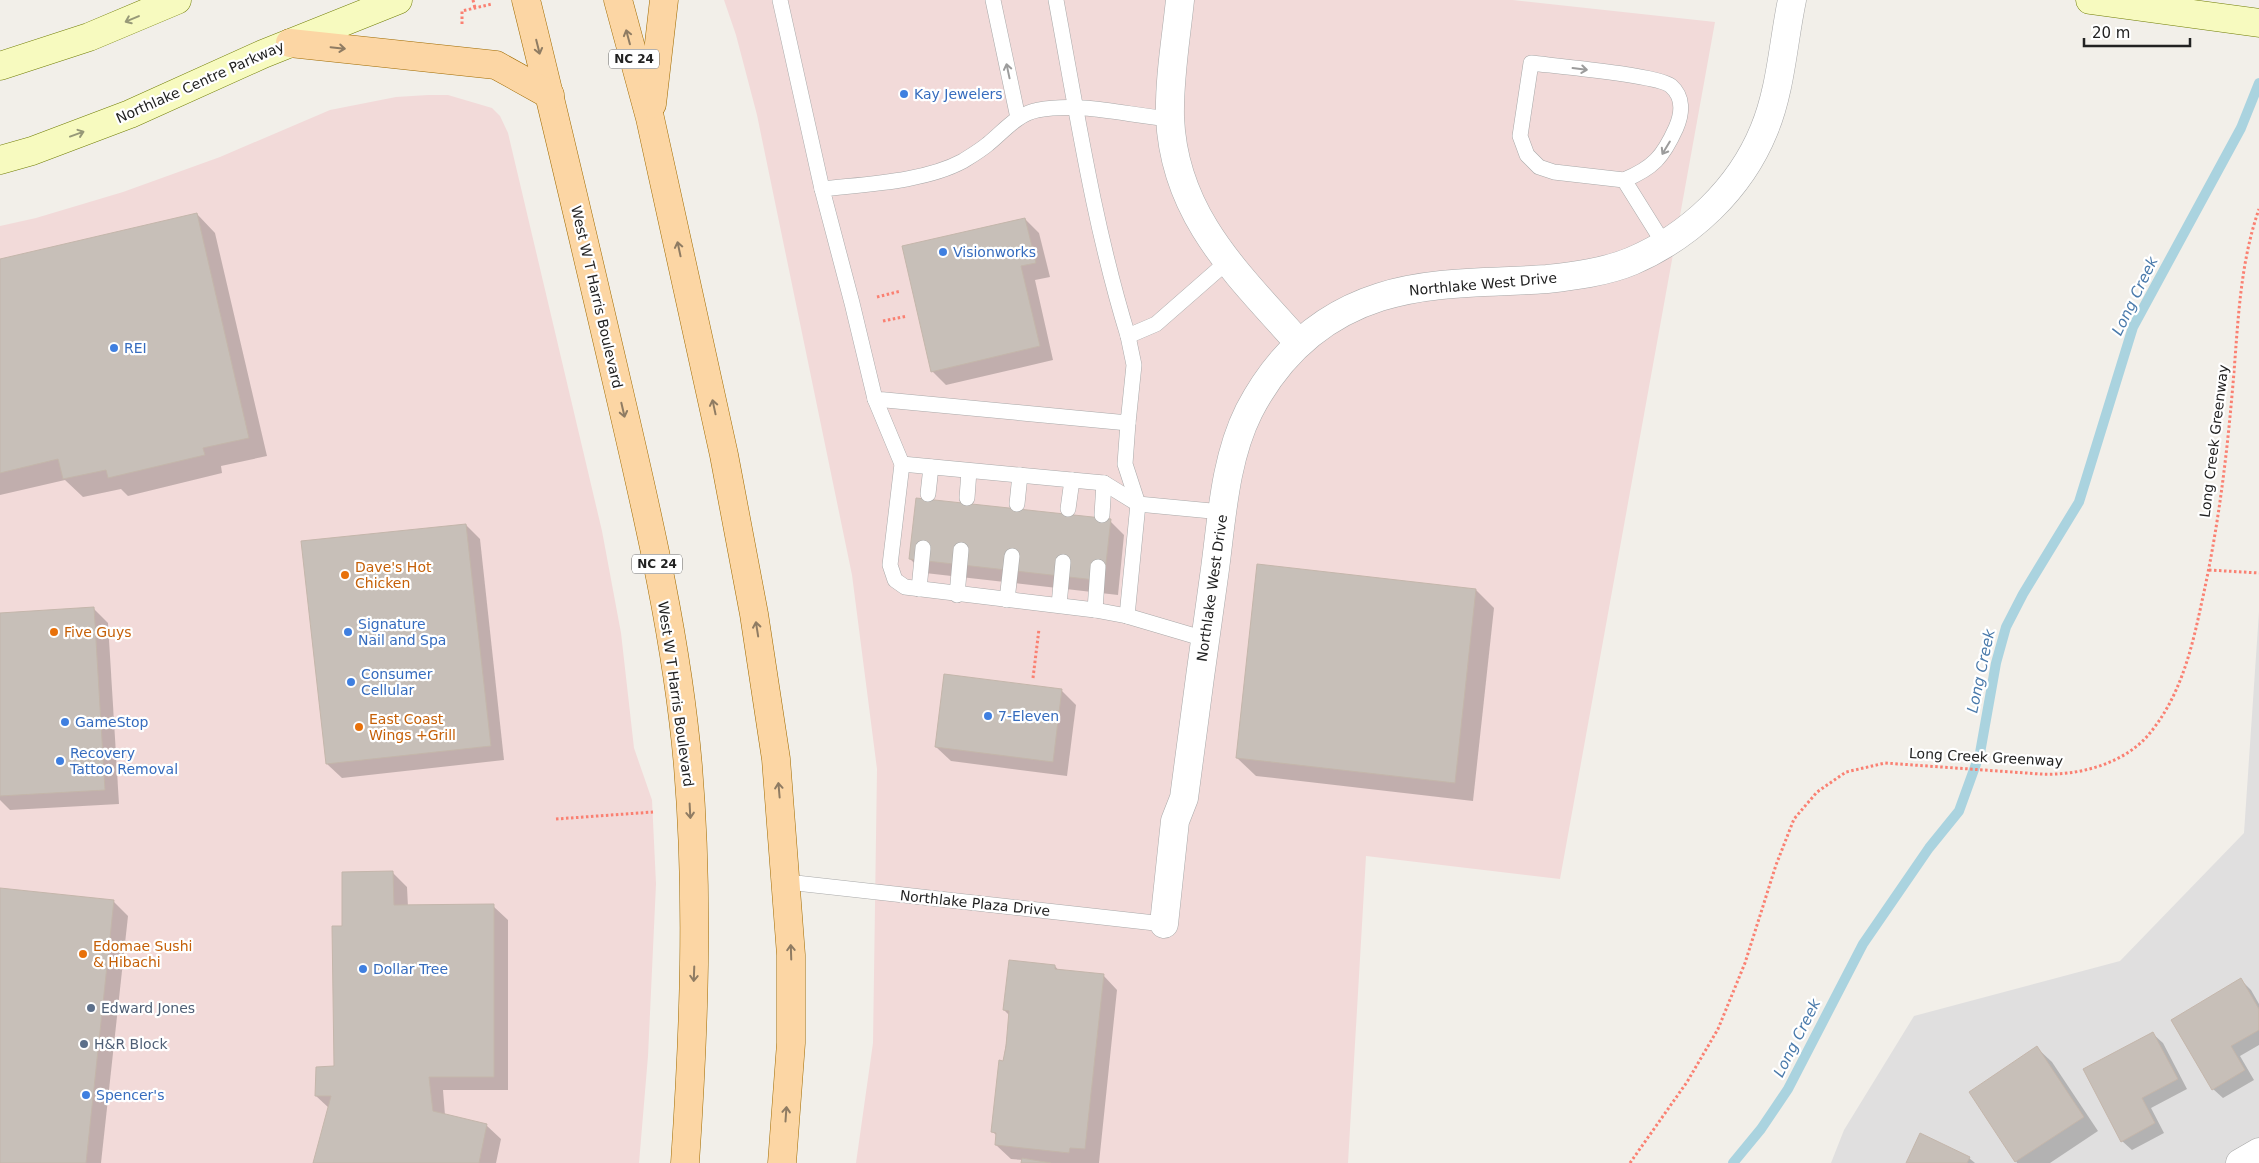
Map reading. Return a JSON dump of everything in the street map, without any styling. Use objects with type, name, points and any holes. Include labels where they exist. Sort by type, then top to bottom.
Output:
[{"type":"main road","points":[[0,66],[89,37],[177,0]]},
{"type":"main road","name":"Northlake Centre Parkway","points":[[0,160],[130,114],[290,43],[398,0]]},
{"type":"main road","name":"West W T Harris Boulevard","points":[[526,0],[628,429],[671,630],[687,755],[694,872],[695,953],[692,1059],[685,1163]]},
{"type":"main road","name":"NC 24","points":[[618,0],[650,118],[722,445],[754,614],[776,759],[787,882],[791,954],[791,1043],[782,1163]]},
{"type":"main road","points":[[650,118],[664,0]]},
{"type":"main road","points":[[2090,0],[2259,23]]},
{"type":"main road","points":[[290,43],[496,65],[550,95]]},
{"type":"street","points":[[1180,0],[1172,70],[1170,119],[1173,144],[1180,174],[1191,207],[1211,241],[1299,343]]},
{"type":"street","name":"Northlake West Drive","points":[[1164,924],[1176,821],[1184,798],[1222,512],[1236,440],[1265,383],[1285,356],[1328,320],[1379,297],[1416,289],[1462,284],[1549,279],[1591,272],[1630,262],[1664,244],[1706,214],[1728,190],[1750,158],[1764,131],[1774,98],[1792,0]]},
{"type":"street","points":[[2240,1163],[2259,1152]]},
{"type":"lane","points":[[780,0],[822,189],[875,399],[902,464],[890,565],[895,580],[905,588],[1095,610],[1127,616],[1205,639]]},
{"type":"lane","points":[[992,0],[1018,118]]},
{"type":"lane","points":[[1056,0],[1085,165],[1134,365],[1126,464],[1138,504],[1127,616]]},
{"type":"lane","points":[[1531,63],[1649,78],[1670,85],[1680,95],[1681,106],[1678,124],[1659,160],[1645,171],[1624,180],[1554,172],[1539,167],[1527,155],[1520,136],[1531,63]]},
{"type":"lane","points":[[822,189],[897,180],[930,173],[954,164],[988,145],[1025,113],[1038,110],[1076,107],[1170,119]]},
{"type":"lane","points":[[1624,180],[1664,244]]},
{"type":"lane","points":[[1128,336],[1156,324],[1228,261]]},
{"type":"lane","points":[[875,399],[1128,423]]},
{"type":"lane","points":[[902,464],[1104,483],[1138,504],[1222,512]]},
{"type":"lane","points":[[928,494],[931,467]]},
{"type":"lane","points":[[967,498],[969,471]]},
{"type":"lane","points":[[1017,504],[1020,475]]},
{"type":"lane","points":[[1068,508],[1072,480]]},
{"type":"lane","points":[[1102,515],[1104,483]]},
{"type":"lane","points":[[919,589],[923,548]]},
{"type":"lane","points":[[957,595],[962,550]]},
{"type":"lane","points":[[1007,600],[1012,556]]},
{"type":"lane","points":[[1059,606],[1063,562]]},
{"type":"lane","points":[[1095,610],[1098,567]]},
{"type":"lane","name":"Northlake Plaza Drive","points":[[787,882],[1164,924]]},
{"type":"path","points":[[473,0],[475,8]]},
{"type":"path","points":[[462,24],[462,11],[492,4]]},
{"type":"path","name":"Long Creek Greenway","points":[[1630,1163],[1687,1082],[1718,1029],[1745,963],[1776,865],[1794,819],[1817,792],[1846,772],[1885,763],[2058,775],[2079,772],[2103,764],[2138,745],[2149,734],[2170,706],[2179,686],[2198,623],[2209,570],[2230,415],[2243,268],[2259,209]]},
{"type":"path","points":[[2209,570],[2259,574]]},
{"type":"path","points":[[1033,678],[1041,604]]},
{"type":"path","points":[[556,820],[653,812]]},
{"type":"shaded area","points":[[724,0],[1513,0],[1715,22],[1560,879],[1366,856],[1348,1163],[856,1163],[873,1043],[877,769],[852,575],[757,115],[736,35]]},
{"type":"shaded area","points":[[448,95],[492,108],[500,116],[508,133],[602,531],[621,633],[634,748],[652,800],[656,884],[648,1056],[639,1163],[0,1163],[0,226],[36,218],[123,192],[220,157],[330,110],[396,97]]},
{"type":"shaded area","points":[[2259,612],[2259,1163],[1831,1163],[1844,1130],[1914,1016],[2120,961],[2244,833]]},
{"type":"building","name":"REI","points":[[197,213],[249,438],[203,448],[205,455],[108,478],[106,470],[63,479],[58,459],[0,473],[0,259]]},
{"type":"building","points":[[1025,218],[1036,263],[1021,266],[1040,346],[931,372],[902,246]]},
{"type":"building","points":[[916,498],[1111,519],[1104,581],[909,559]]},
{"type":"building","points":[[466,524],[491,746],[326,764],[301,541]]},
{"type":"building","points":[[1257,564],[1476,589],[1455,783],[1236,758]]},
{"type":"building","points":[[94,607],[105,790],[0,796],[0,613]]},
{"type":"building","points":[[944,674],[1062,689],[1053,762],[935,747]]},
{"type":"building","points":[[393,871],[394,905],[494,904],[494,1077],[429,1077],[433,1111],[487,1124],[479,1163],[313,1163],[331,1096],[315,1096],[316,1067],[334,1066],[332,926],[342,926],[342,872]]},
{"type":"building","points":[[0,888],[114,900],[86,1163],[0,1163]]},
{"type":"building","points":[[1009,960],[1055,965],[1055,969],[1104,974],[1085,1149],[1070,1148],[1069,1153],[995,1145],[996,1133],[991,1132],[999,1060],[1003,1061],[1006,1046],[1009,1011],[1003,1010]]},
{"type":"building","points":[[2241,978],[2259,1009],[2259,1030],[2231,1046],[2245,1070],[2212,1090],[2171,1020]]},
{"type":"building","points":[[2153,1032],[2178,1079],[2142,1098],[2155,1123],[2121,1142],[2083,1069]]},
{"type":"building","points":[[2037,1046],[2084,1117],[2015,1162],[1969,1092]]},
{"type":"building","points":[[1920,1133],[1970,1157],[1967,1163],[1906,1163]]},
{"type":"building","points":[[1022,1158],[1051,1163],[1021,1163]]},
{"type":"waterway","name":"Long Creek","points":[[1733,1163],[1761,1129],[1788,1089],[1863,944],[1929,848],[1959,811],[1980,753],[1996,663],[2006,627],[2023,594],[2079,502],[2133,327],[2241,128],[2259,83]]},
{"type":"place","name":"Kay Jewelers","points":[[904,94]]},
{"type":"place","name":"Visionworks","points":[[943,252]]},
{"type":"place","name":"REI","points":[[114,348]]},
{"type":"place","name":"Dave's Hot Chicken","points":[[345,575]]},
{"type":"place","name":"Five Guys","points":[[54,632]]},
{"type":"place","name":"Signature Nail and Spa","points":[[348,632]]},
{"type":"place","name":"Consumer Cellular","points":[[351,682]]},
{"type":"place","name":"7-Eleven","points":[[988,716]]},
{"type":"place","name":"GameStop","points":[[65,722]]},
{"type":"place","name":"East Coast Wings +Grill","points":[[359,727]]},
{"type":"place","name":"Recovery Tattoo Removal","points":[[60,761]]},
{"type":"place","name":"Edomae Sushi & Hibachi","points":[[83,954]]},
{"type":"place","name":"Dollar Tree","points":[[363,969]]},
{"type":"place","name":"Edward Jones","points":[[91,1008]]},
{"type":"place","name":"H&R Block","points":[[84,1044]]},
{"type":"place","name":"Spencer's","points":[[86,1095]]}]
